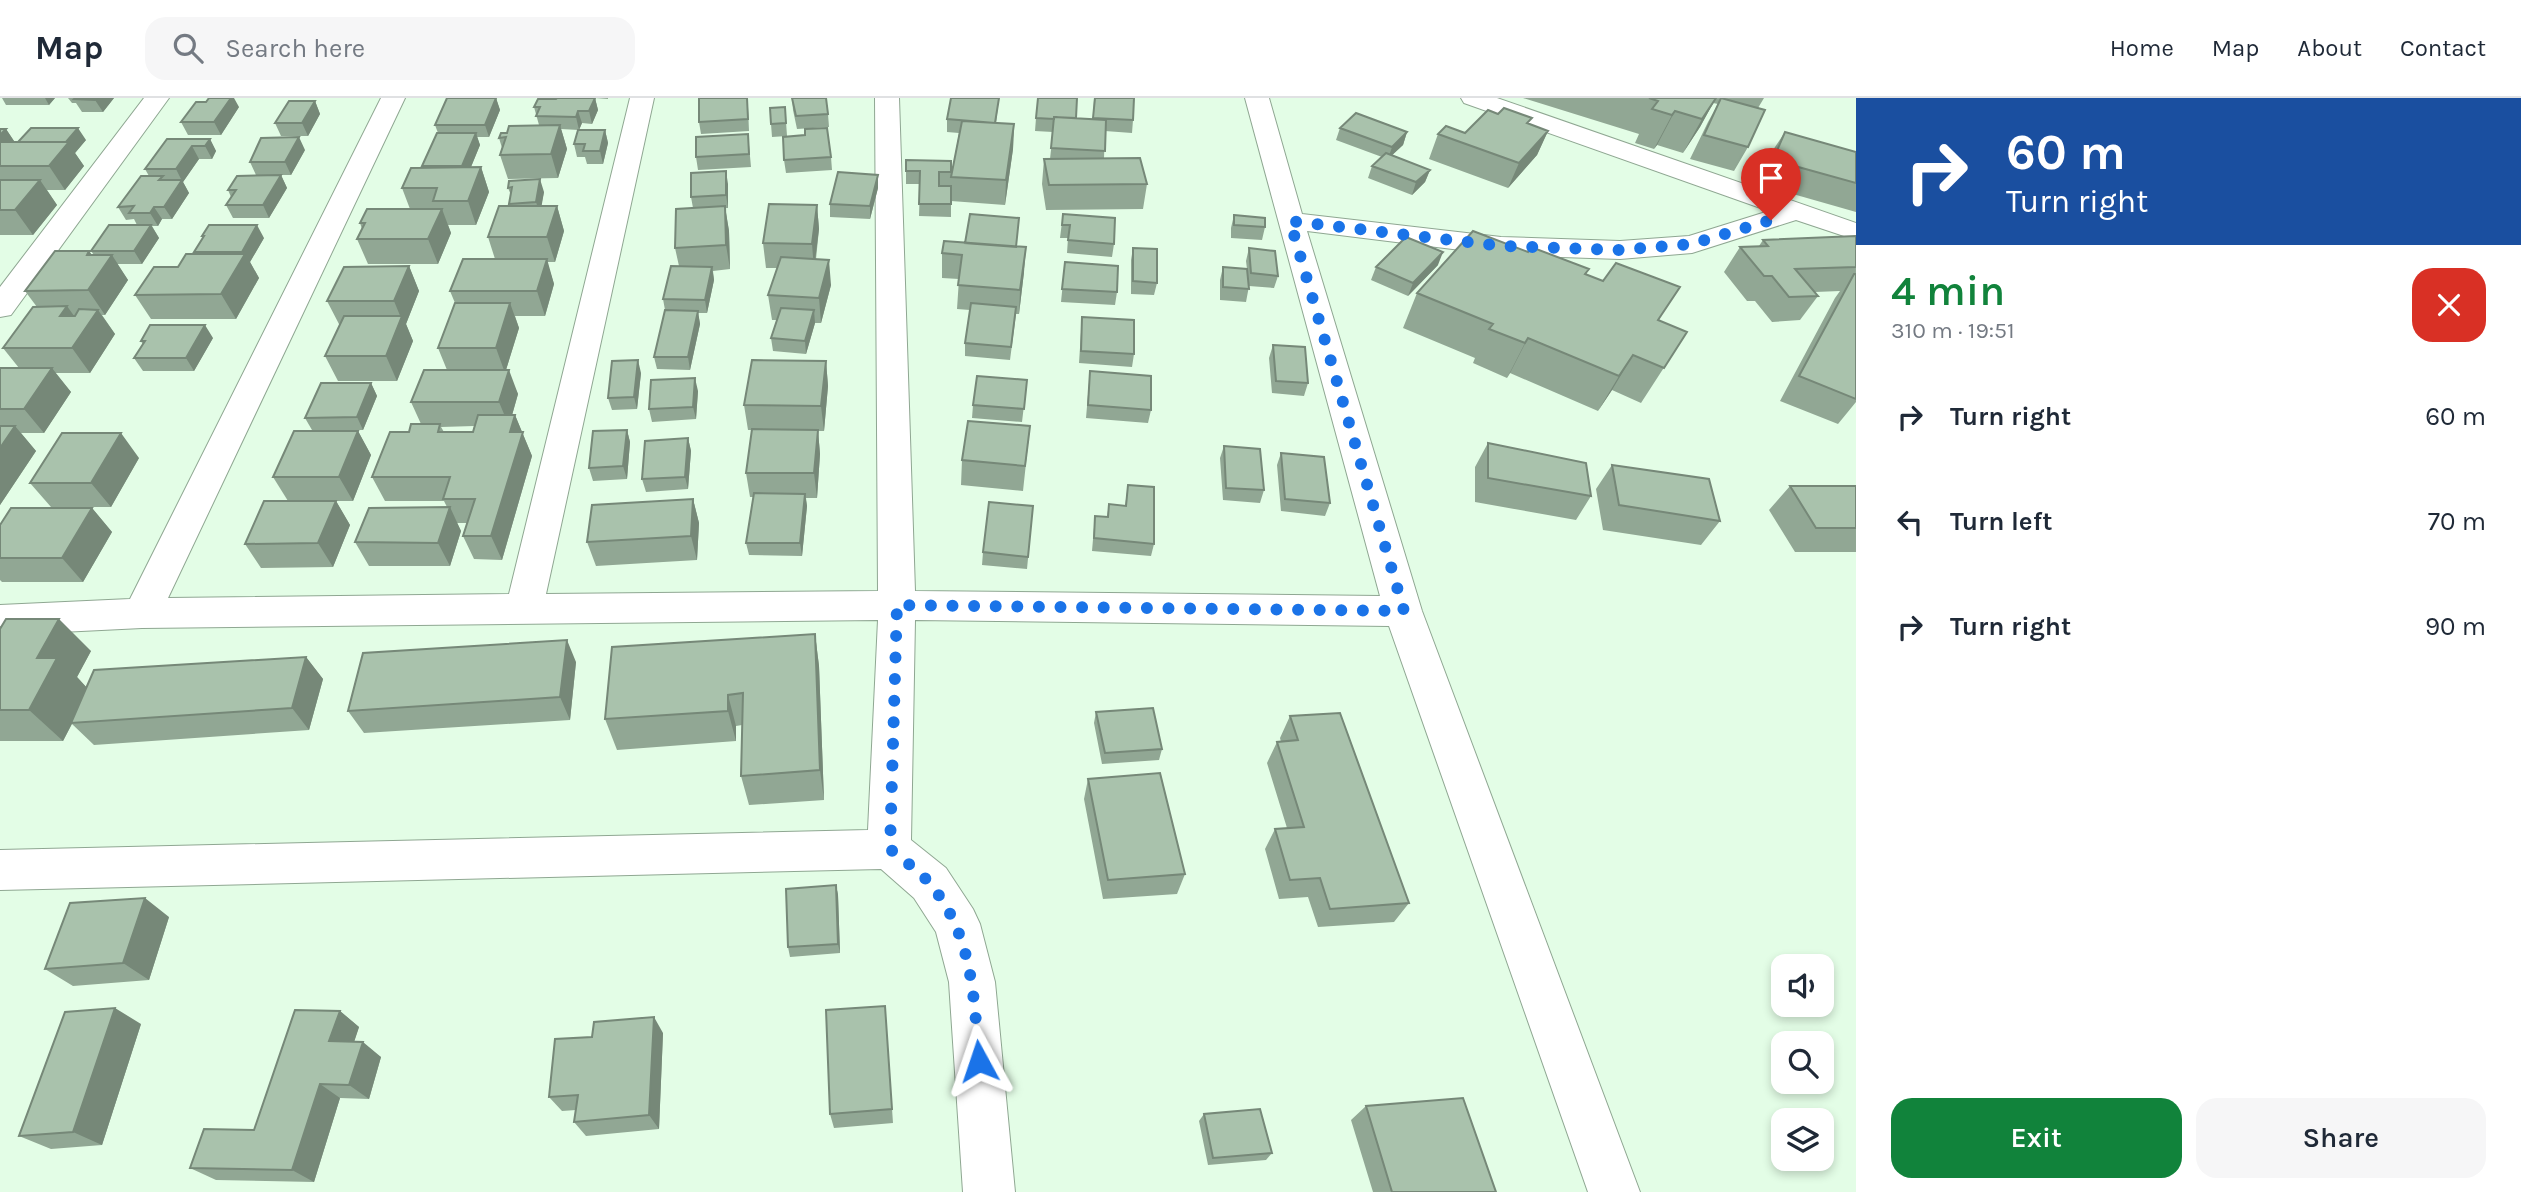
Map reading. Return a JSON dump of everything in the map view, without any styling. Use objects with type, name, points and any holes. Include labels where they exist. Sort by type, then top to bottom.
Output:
[{"type":"street","points":[[0,307],[157,98]]},
{"type":"street","points":[[142,613],[393,98]]},
{"type":"street","points":[[524,610],[642,98]]},
{"type":"street","points":[[887,98],[897,605],[890,849]]},
{"type":"street","points":[[1257,98],[1290,221],[1404,611],[1614,1192]]},
{"type":"street","points":[[1473,98],[1856,232]]},
{"type":"street","points":[[1290,221],[1501,246],[1620,250],[1692,244],[1794,212]]},
{"type":"street","points":[[0,620],[142,613],[897,605],[1404,611]]},
{"type":"street","points":[[0,870],[890,849],[930,883],[957,924],[972,982],[989,1192]]},
{"type":"building","points":[[75,98],[97,98],[95,100]]},
{"type":"building","points":[[209,98],[231,98],[214,122],[181,122],[196,102],[206,102]]},
{"type":"building","points":[[447,98],[496,98],[485,125],[435,125]]},
{"type":"building","points":[[595,98],[589,111],[578,111],[576,117],[536,116],[540,107],[534,107],[538,99]]},
{"type":"building","points":[[699,98],[747,98],[748,119],[699,122]]},
{"type":"building","points":[[792,98],[826,98],[828,114],[796,116]]},
{"type":"building","points":[[951,98],[999,98],[995,123],[947,119]]},
{"type":"building","points":[[1038,98],[1077,98],[1076,118],[1036,118]]},
{"type":"building","points":[[1095,98],[1134,98],[1133,120],[1093,118]]},
{"type":"building","points":[[1649,98],[1716,98],[1702,119],[1675,111],[1672,115],[1652,109],[1658,101]]},
{"type":"building","points":[[1721,98],[1765,110],[1748,147],[1704,135]]},
{"type":"building","points":[[289,101],[315,101],[302,123],[275,123]]},
{"type":"building","points":[[785,107],[786,123],[771,124],[770,108]]},
{"type":"building","points":[[1504,108],[1532,118],[1527,123],[1548,131],[1519,163],[1438,134],[1446,126],[1465,133],[1488,110],[1498,114]]},
{"type":"building","points":[[1356,113],[1407,132],[1392,147],[1340,128]]},
{"type":"building","points":[[1054,117],[1106,120],[1105,151],[1051,148]]},
{"type":"building","points":[[962,121],[1014,124],[1006,180],[951,177]]},
{"type":"building","points":[[560,125],[551,154],[500,155],[506,137],[499,138],[501,133],[507,133],[509,126]]},
{"type":"building","points":[[31,128],[78,128],[66,142],[18,142]]},
{"type":"building","points":[[827,128],[831,157],[784,160],[783,137],[805,135],[805,129]]},
{"type":"building","points":[[578,130],[605,130],[600,151],[583,151],[585,144],[574,144]]},
{"type":"building","points":[[1785,132],[1856,152],[1856,183],[1773,160]]},
{"type":"building","points":[[437,133],[476,133],[462,166],[422,166]]},
{"type":"building","points":[[748,134],[749,154],[696,157],[696,137]]},
{"type":"building","points":[[299,137],[285,162],[250,162],[261,138]]},
{"type":"building","points":[[167,139],[210,139],[205,146],[192,146],[176,169],[145,169]]},
{"type":"building","points":[[0,142],[69,142],[49,166],[0,166]]},
{"type":"building","points":[[1386,153],[1430,170],[1416,182],[1372,166]]},
{"type":"building","points":[[1140,158],[1147,184],[1049,185],[1044,159]]},
{"type":"building","points":[[906,160],[951,161],[951,172],[939,172],[939,186],[951,186],[951,204],[919,204],[920,171],[906,171]]},
{"type":"building","points":[[481,167],[468,201],[433,201],[437,188],[402,188],[411,168]]},
{"type":"building","points":[[726,171],[726,195],[691,197],[691,173]]},
{"type":"building","points":[[838,172],[878,175],[870,206],[830,204]]},
{"type":"building","points":[[281,175],[263,205],[226,205],[236,190],[228,190],[237,176]]},
{"type":"building","points":[[141,176],[163,176],[159,180],[182,180],[164,207],[154,207],[150,213],[129,213],[134,206],[118,207]]},
{"type":"building","points":[[540,179],[536,202],[509,204],[512,187],[508,188],[509,181]]},
{"type":"building","points":[[0,180],[40,180],[15,210],[0,210]]},
{"type":"building","points":[[769,204],[817,205],[812,244],[763,243]]},
{"type":"building","points":[[499,206],[557,206],[547,237],[488,237]]},
{"type":"building","points":[[725,206],[726,245],[675,248],[676,209]]},
{"type":"building","points":[[367,209],[442,209],[428,239],[357,239],[365,223],[360,223]]},
{"type":"building","points":[[970,214],[1019,218],[1016,247],[965,243]]},
{"type":"building","points":[[1063,214],[1115,218],[1114,244],[1068,240],[1070,225],[1062,225]]},
{"type":"building","points":[[1234,215],[1265,218],[1265,227],[1234,225]]},
{"type":"building","points":[[109,225],[151,225],[134,251],[91,251]]},
{"type":"building","points":[[209,225],[257,225],[242,252],[194,252]]},
{"type":"building","points":[[1473,231],[1528,252],[1531,247],[1589,269],[1585,274],[1603,281],[1616,263],[1680,287],[1658,320],[1687,332],[1664,368],[1633,355],[1619,376],[1528,338],[1525,343],[1489,329],[1493,324],[1417,293]]},
{"type":"building","points":[[1856,236],[1856,267],[1795,269],[1818,296],[1789,297],[1772,276],[1764,276],[1740,247],[1768,246],[1763,240]]},
{"type":"building","points":[[1406,237],[1443,252],[1413,283],[1376,267]]},
{"type":"building","points":[[944,241],[1026,247],[1020,290],[958,285],[962,255],[942,253]]},
{"type":"building","points":[[1133,248],[1157,249],[1157,283],[1133,281]]},
{"type":"building","points":[[1249,248],[1275,251],[1278,276],[1251,273]]},
{"type":"building","points":[[55,251],[89,251],[87,255],[112,255],[88,290],[25,291]]},
{"type":"building","points":[[186,254],[245,254],[221,294],[135,295],[154,267],[178,267]]},
{"type":"building","points":[[781,257],[829,260],[819,298],[768,295]]},
{"type":"building","points":[[463,259],[547,259],[537,291],[450,291]]},
{"type":"building","points":[[1065,262],[1118,266],[1117,292],[1062,289]]},
{"type":"building","points":[[409,266],[394,301],[327,301],[344,267]]},
{"type":"building","points":[[671,266],[712,267],[705,300],[663,299]]},
{"type":"building","points":[[1223,267],[1247,269],[1249,289],[1223,287]]},
{"type":"building","points":[[1856,274],[1856,399],[1799,376]]},
{"type":"building","points":[[455,303],[510,303],[496,348],[438,348]]},
{"type":"building","points":[[971,303],[1016,307],[1011,347],[965,343]]},
{"type":"building","points":[[67,306],[60,316],[75,316],[79,309],[98,310],[72,348],[3,348],[33,307]]},
{"type":"building","points":[[781,308],[814,310],[805,341],[771,338]]},
{"type":"building","points":[[665,310],[698,311],[688,357],[654,357]]},
{"type":"building","points":[[344,316],[402,316],[386,356],[325,356]]},
{"type":"building","points":[[1082,317],[1134,320],[1134,354],[1081,351]]},
{"type":"building","points":[[150,325],[205,325],[186,358],[134,358],[145,341],[141,341]]},
{"type":"building","points":[[1273,345],[1305,347],[1308,383],[1276,381]]},
{"type":"building","points":[[638,360],[634,397],[608,398],[612,361]]},
{"type":"building","points":[[752,360],[826,361],[821,406],[744,405]]},
{"type":"building","points":[[0,368],[52,368],[24,409],[0,409]]},
{"type":"building","points":[[424,370],[509,370],[499,402],[411,402]]},
{"type":"building","points":[[1090,371],[1151,376],[1151,410],[1088,405]]},
{"type":"building","points":[[977,376],[1027,380],[1024,409],[973,405]]},
{"type":"building","points":[[695,378],[693,407],[649,409],[651,380]]},
{"type":"building","points":[[321,383],[371,383],[357,417],[305,418]]},
{"type":"building","points":[[478,415],[515,415],[510,432],[523,432],[491,536],[463,536],[475,499],[443,499],[450,477],[372,477],[390,432],[409,432],[411,424],[440,424],[438,432],[473,432]]},
{"type":"building","points":[[968,421],[1030,426],[1025,466],[962,460]]},
{"type":"building","points":[[0,426],[15,426],[0,448]]},
{"type":"building","points":[[752,429],[818,430],[814,473],[746,473]]},
{"type":"building","points":[[627,430],[623,466],[589,468],[593,431]]},
{"type":"building","points":[[294,431],[358,431],[339,477],[273,477]]},
{"type":"building","points":[[62,433],[121,433],[91,483],[30,483]]},
{"type":"building","points":[[688,438],[685,477],[642,479],[645,441]]},
{"type":"building","points":[[1488,443],[1586,463],[1591,496],[1488,478]]},
{"type":"building","points":[[1224,446],[1260,449],[1264,490],[1226,488]]},
{"type":"building","points":[[1281,453],[1324,457],[1330,503],[1285,499]]},
{"type":"building","points":[[1612,465],[1709,479],[1720,521],[1619,505]]},
{"type":"building","points":[[1128,485],[1154,487],[1154,544],[1094,538],[1095,516],[1108,517],[1109,504],[1126,506]]},
{"type":"building","points":[[1790,486],[1856,486],[1856,528],[1816,528]]},
{"type":"building","points":[[754,493],[805,494],[800,543],[746,543]]},
{"type":"building","points":[[693,499],[691,536],[587,542],[592,505]]},
{"type":"building","points":[[264,501],[336,501],[318,543],[245,544]]},
{"type":"building","points":[[989,502],[1033,506],[1028,557],[983,552]]},
{"type":"building","points":[[450,507],[438,543],[355,542],[369,508]]},
{"type":"building","points":[[11,508],[92,508],[62,558],[0,558],[0,525]]},
{"type":"building","points":[[6,619],[59,619],[37,658],[57,658],[29,710],[0,710],[0,629]]},
{"type":"building","points":[[815,634],[820,770],[741,776],[743,693],[728,695],[728,711],[605,719],[612,647]]},
{"type":"building","points":[[567,640],[560,697],[348,711],[363,653]]},
{"type":"building","points":[[306,657],[292,708],[71,723],[94,670]]},
{"type":"building","points":[[1153,708],[1162,749],[1105,753],[1096,712]]},
{"type":"building","points":[[1340,713],[1409,903],[1330,909],[1320,878],[1290,880],[1275,829],[1304,827],[1277,742],[1298,740],[1290,716]]},
{"type":"building","points":[[1160,773],[1185,874],[1108,880],[1088,779]]},
{"type":"building","points":[[836,885],[838,944],[788,947],[786,889]]},
{"type":"building","points":[[145,898],[123,963],[45,969],[70,903]]},
{"type":"building","points":[[885,1006],[892,1109],[830,1114],[826,1010]]},
{"type":"building","points":[[115,1008],[73,1132],[19,1136],[65,1012]]},
{"type":"building","points":[[295,1010],[340,1011],[329,1041],[363,1042],[349,1085],[320,1084],[292,1170],[190,1168],[204,1129],[254,1130]]},
{"type":"building","points":[[654,1017],[649,1115],[574,1122],[578,1095],[549,1097],[555,1039],[592,1037],[594,1022]]},
{"type":"building","points":[[1463,1098],[1496,1192],[1392,1192],[1366,1106]]},
{"type":"building","points":[[1260,1109],[1272,1153],[1213,1158],[1204,1114]]},
{"type":"route","points":[[979,1061],[972,982],[957,924],[930,883],[890,849],[897,605],[1404,611],[1290,221],[1501,246],[1620,250],[1692,244],[1771,220]]}]
